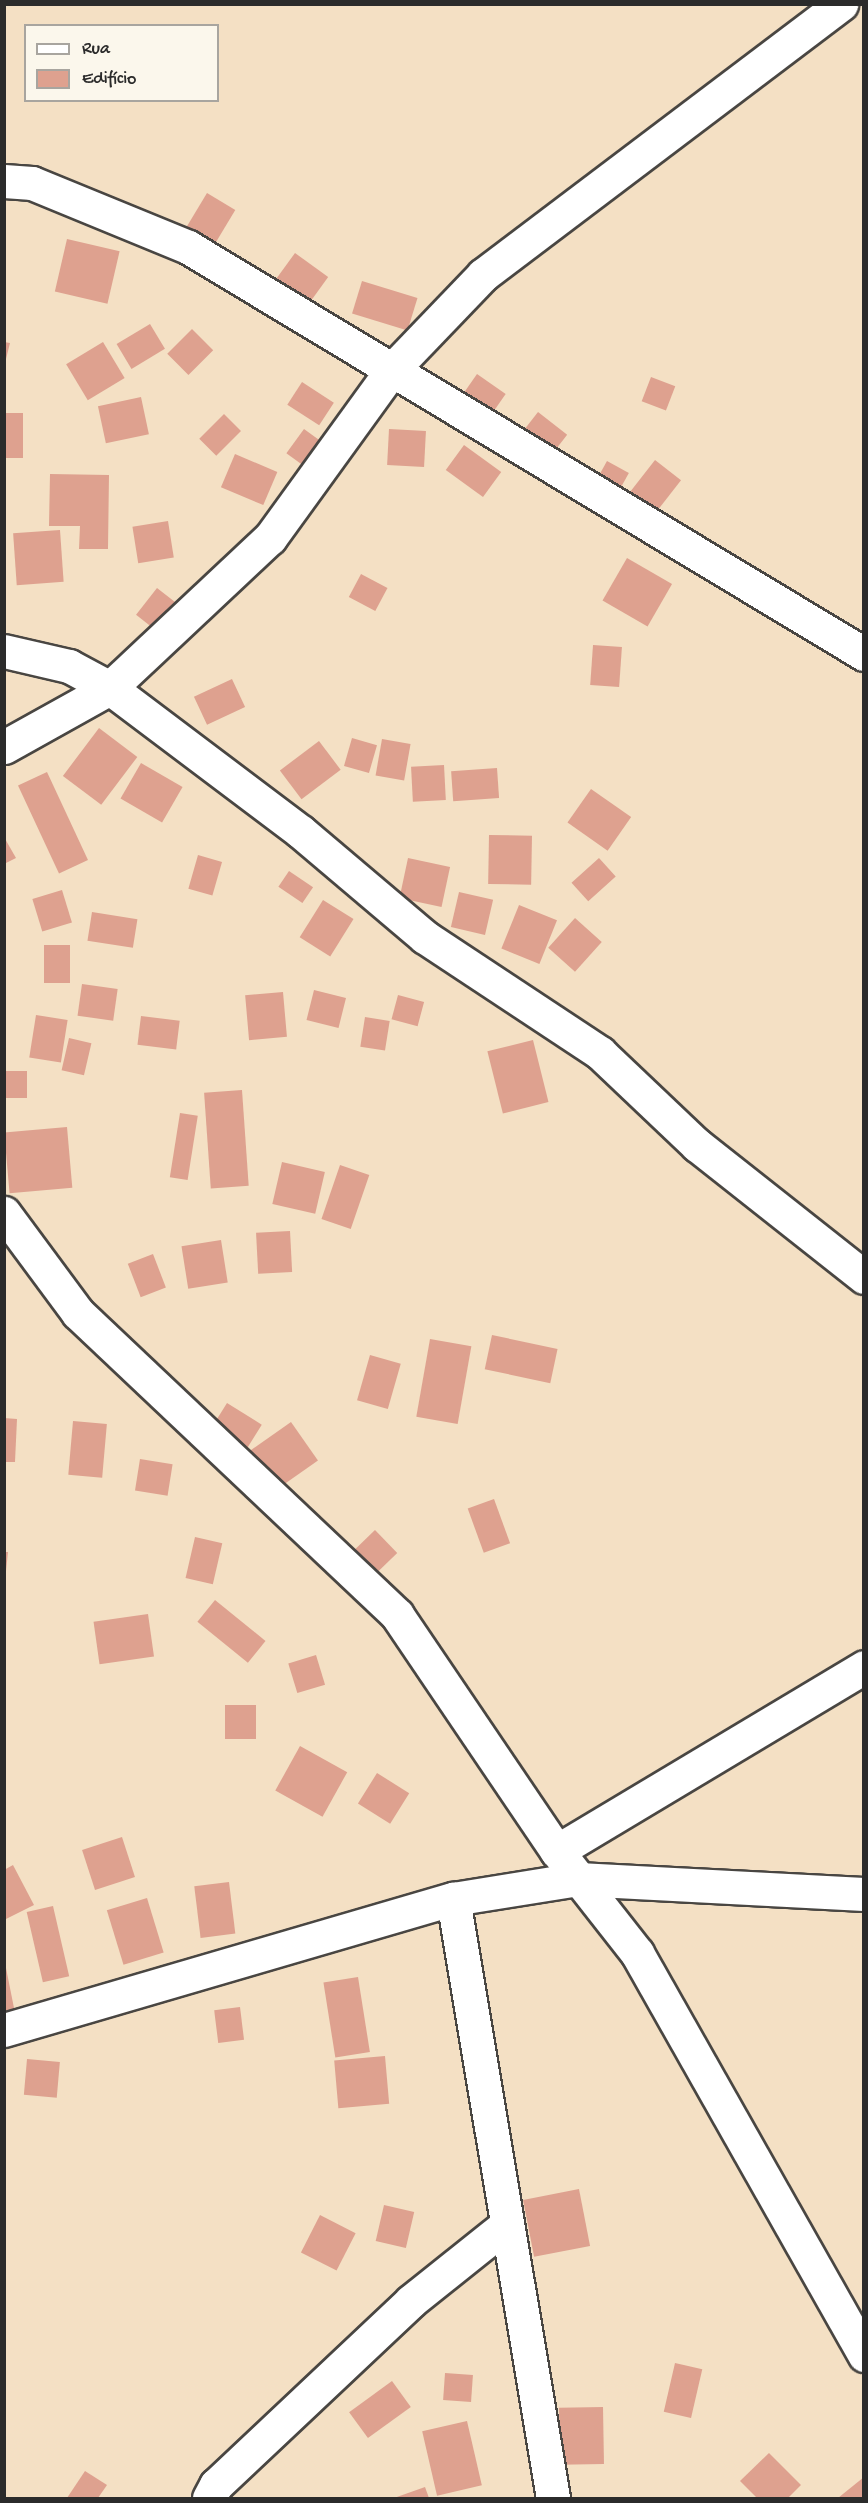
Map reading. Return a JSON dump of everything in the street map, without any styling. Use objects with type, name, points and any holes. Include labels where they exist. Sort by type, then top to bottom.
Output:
[{"type":"street","points":[[4,747],[110,688],[270,538],[390,372],[483,275],[841,4]]},
{"type":"street","points":[[4,181],[32,183],[188,247],[390,372],[864,654]]},
{"type":"street","points":[[4,651],[69,666],[110,688],[301,832],[425,937],[600,1053],[698,1145],[864,1277]]},
{"type":"street","points":[[4,1213],[78,1313],[397,1615],[557,1851],[643,1962],[864,2355]]},
{"type":"street","points":[[557,1851],[864,1667]]},
{"type":"street","points":[[4,2030],[453,1899],[578,1879],[864,1894]]},
{"type":"street","points":[[453,1899],[505,2226],[554,2499]]},
{"type":"street","points":[[209,2499],[216,2485],[411,2301],[505,2226]]},
{"type":"building","points":[[207,193],[235,210],[215,244],[186,227]]},
{"type":"building","points":[[67,239],[120,251],[107,304],[55,292]]},
{"type":"building","points":[[295,253],[328,277],[305,309],[272,285]]},
{"type":"building","points":[[362,281],[417,298],[408,330],[352,314]]},
{"type":"building","points":[[150,324],[165,349],[132,369],[117,344]]},
{"type":"building","points":[[192,329],[213,350],[188,375],[167,354]]},
{"type":"building","points":[[4,342],[10,343],[5,363],[4,363]]},
{"type":"building","points":[[103,342],[125,378],[88,400],[66,364]]},
{"type":"building","points":[[477,374],[506,394],[488,419],[459,399]]},
{"type":"building","points":[[651,377],[675,386],[666,411],[642,401]]},
{"type":"building","points":[[302,382],[334,403],[319,425],[287,405]]},
{"type":"building","points":[[141,397],[149,434],[106,443],[98,406]]},
{"type":"building","points":[[538,412],[567,435],[548,459],[519,436]]},
{"type":"building","points":[[4,413],[23,413],[23,458],[4,458]]},
{"type":"building","points":[[224,414],[241,431],[216,456],[199,439]]},
{"type":"building","points":[[304,429],[325,444],[307,469],[286,453]]},
{"type":"building","points":[[389,429],[426,431],[424,467],[387,465]]},
{"type":"building","points":[[464,445],[501,472],[483,497],[446,470]]},
{"type":"building","points":[[235,454],[277,472],[263,505],[221,487]]},
{"type":"building","points":[[655,460],[681,480],[649,521],[623,501]]},
{"type":"building","points":[[607,461],[629,473],[613,501],[591,489]]},
{"type":"building","points":[[50,474],[109,475],[108,549],[79,549],[80,526],[49,526]]},
{"type":"building","points":[[168,521],[174,558],[138,563],[132,527]]},
{"type":"building","points":[[60,530],[64,582],[17,585],[13,533]]},
{"type":"building","points":[[627,558],[672,584],[648,626],[602,600]]},
{"type":"building","points":[[361,574],[387,588],[375,611],[349,597]]},
{"type":"building","points":[[157,588],[181,607],[160,634],[136,615]]},
{"type":"building","points":[[593,645],[622,647],[619,687],[590,685]]},
{"type":"building","points":[[232,679],[245,707],[207,725],[194,697]]},
{"type":"building","points":[[99,728],[137,757],[101,805],[63,776]]},
{"type":"building","points":[[352,738],[377,745],[369,773],[344,766]]},
{"type":"building","points":[[382,739],[411,744],[404,780],[376,775]]},
{"type":"building","points":[[319,741],[341,770],[302,799],[280,770]]},
{"type":"building","points":[[141,763],[183,787],[162,823],[120,799]]},
{"type":"building","points":[[444,765],[446,800],[413,802],[411,767]]},
{"type":"building","points":[[497,768],[499,798],[453,801],[451,771]]},
{"type":"building","points":[[47,772],[88,860],[59,873],[18,786]]},
{"type":"building","points":[[591,789],[631,817],[608,851],[567,823]]},
{"type":"building","points":[[489,835],[532,836],[531,885],[488,884]]},
{"type":"building","points":[[4,837],[16,858],[4,864]]},
{"type":"building","points":[[198,855],[222,862],[212,896],[188,889]]},
{"type":"building","points":[[408,858],[450,867],[442,907],[399,898]]},
{"type":"building","points":[[599,858],[616,877],[588,901],[572,883]]},
{"type":"building","points":[[289,871],[313,887],[302,903],[278,887]]},
{"type":"building","points":[[62,890],[72,923],[42,932],[32,899]]},
{"type":"building","points":[[459,892],[493,900],[485,935],[451,927]]},
{"type":"building","points":[[323,900],[354,919],[330,956],[300,937]]},
{"type":"building","points":[[519,905],[557,920],[539,964],[501,949]]},
{"type":"building","points":[[92,912],[137,919],[133,948],[87,941]]},
{"type":"building","points":[[575,918],[602,942],[575,972],[548,948]]},
{"type":"building","points":[[44,945],[70,945],[70,983],[44,983]]},
{"type":"building","points":[[82,984],[118,989],[113,1021],[78,1016]]},
{"type":"building","points":[[314,990],[346,998],[339,1028],[307,1020]]},
{"type":"building","points":[[283,992],[287,1037],[249,1040],[245,995]]},
{"type":"building","points":[[398,995],[424,1002],[418,1026],[392,1019]]},
{"type":"building","points":[[36,1015],[68,1020],[61,1062],[29,1057]]},
{"type":"building","points":[[141,1016],[180,1021],[176,1050],[137,1045]]},
{"type":"building","points":[[365,1017],[390,1021],[385,1051],[360,1047]]},
{"type":"building","points":[[69,1038],[91,1043],[84,1075],[62,1070]]},
{"type":"building","points":[[533,1040],[548,1102],[503,1113],[487,1051]]},
{"type":"building","points":[[4,1071],[27,1071],[27,1098],[4,1098]]},
{"type":"building","points":[[242,1090],[249,1186],[211,1188],[204,1093]]},
{"type":"building","points":[[180,1113],[198,1116],[188,1180],[170,1177]]},
{"type":"building","points":[[67,1127],[72,1188],[10,1193],[4,1132]]},
{"type":"building","points":[[282,1162],[325,1172],[315,1214],[272,1204]]},
{"type":"building","points":[[340,1165],[369,1175],[351,1229],[321,1219]]},
{"type":"building","points":[[290,1231],[292,1272],[258,1274],[256,1233]]},
{"type":"building","points":[[221,1240],[228,1282],[188,1289],[181,1246]]},
{"type":"building","points":[[153,1254],[166,1288],[141,1297],[128,1264]]},
{"type":"building","points":[[492,1335],[558,1349],[550,1383],[485,1369]]},
{"type":"building","points":[[430,1339],[471,1346],[458,1424],[416,1417]]},
{"type":"building","points":[[370,1355],[401,1364],[388,1409],[357,1400]]},
{"type":"building","points":[[227,1403],[262,1425],[243,1454],[208,1433]]},
{"type":"building","points":[[4,1418],[17,1419],[15,1462],[4,1462]]},
{"type":"building","points":[[73,1421],[107,1424],[102,1478],[68,1475]]},
{"type":"building","points":[[291,1422],[318,1461],[277,1489],[250,1451]]},
{"type":"building","points":[[140,1459],[173,1464],[168,1496],[135,1491]]},
{"type":"building","points":[[494,1499],[510,1543],[484,1553],[468,1509]]},
{"type":"building","points":[[375,1530],[397,1553],[373,1576],[351,1553]]},
{"type":"building","points":[[195,1537],[222,1543],[213,1584],[186,1578]]},
{"type":"building","points":[[4,1552],[8,1552],[6,1571],[4,1571]]},
{"type":"building","points":[[215,1600],[266,1641],[248,1663],[197,1622]]},
{"type":"building","points":[[148,1614],[154,1657],[100,1664],[94,1622]]},
{"type":"building","points":[[316,1655],[325,1685],[297,1693],[288,1663]]},
{"type":"building","points":[[225,1705],[256,1705],[256,1739],[225,1739]]},
{"type":"building","points":[[300,1746],[347,1772],[323,1817],[275,1791]]},
{"type":"building","points":[[377,1773],[409,1793],[390,1824],[358,1804]]},
{"type":"building","points":[[122,1837],[135,1877],[95,1890],[82,1850]]},
{"type":"building","points":[[13,1865],[34,1905],[4,1920],[4,1870]]},
{"type":"building","points":[[229,1882],[235,1934],[201,1938],[194,1886]]},
{"type":"building","points":[[147,1898],[164,1953],[124,1965],[107,1910]]},
{"type":"building","points":[[53,1906],[69,1976],[43,1982],[27,1912]]},
{"type":"building","points":[[4,1958],[15,2013],[4,2014]]},
{"type":"building","points":[[358,1977],[370,2052],[335,2058],[323,1982]]},
{"type":"building","points":[[240,2007],[244,2040],[218,2043],[214,2010]]},
{"type":"building","points":[[385,2056],[389,2104],[338,2108],[334,2060]]},
{"type":"building","points":[[27,2059],[60,2062],[57,2098],[24,2095]]},
{"type":"building","points":[[579,2189],[590,2246],[534,2257],[523,2200]]},
{"type":"building","points":[[384,2205],[414,2212],[406,2248],[376,2241]]},
{"type":"building","points":[[320,2215],[356,2233],[337,2271],[301,2252]]},
{"type":"building","points":[[675,2363],[702,2369],[691,2418],[664,2412]]},
{"type":"building","points":[[445,2373],[473,2375],[471,2402],[443,2400]]},
{"type":"building","points":[[392,2381],[411,2407],[368,2438],[349,2412]]},
{"type":"building","points":[[603,2407],[604,2464],[560,2465],[559,2408]]},
{"type":"building","points":[[467,2421],[482,2485],[437,2496],[422,2431]]},
{"type":"building","points":[[769,2453],[801,2485],[788,2498],[757,2498],[740,2481]]},
{"type":"building","points":[[85,2471],[107,2485],[98,2498],[67,2498]]},
{"type":"building","points":[[864,2477],[864,2498],[838,2498]]},
{"type":"building","points":[[425,2487],[429,2498],[394,2498]]}]
